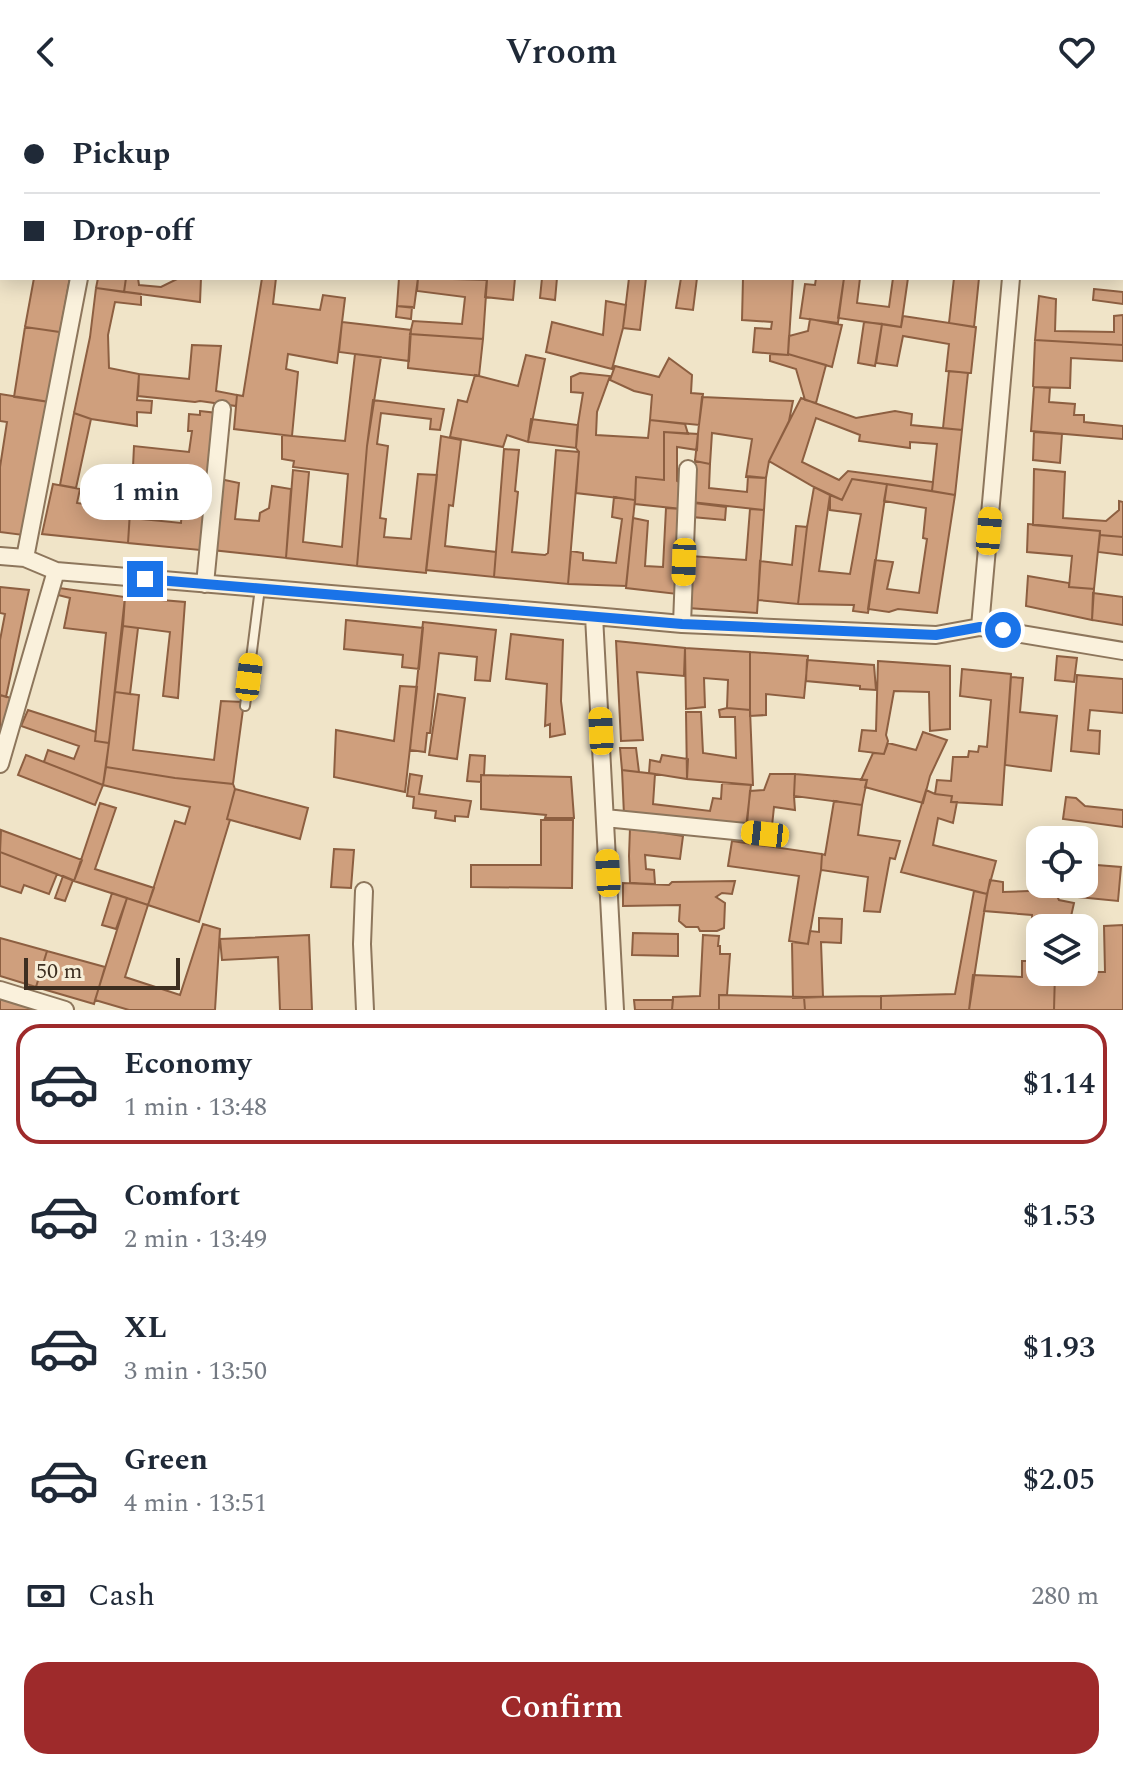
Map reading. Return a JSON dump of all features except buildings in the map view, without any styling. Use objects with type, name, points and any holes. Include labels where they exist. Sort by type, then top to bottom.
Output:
[{"type":"street","points":[[25,558],[79,280]]},
{"type":"street","points":[[980,627],[1011,280]]},
{"type":"street","points":[[205,584],[222,409]]},
{"type":"street","points":[[682,624],[688,469]]},
{"type":"street","points":[[0,556],[25,558],[56,571],[682,624],[936,635],[980,627],[1123,651]]},
{"type":"street","points":[[0,764],[56,571]]},
{"type":"street","points":[[594,616],[615,1010]]},
{"type":"street","points":[[605,818],[765,834]]},
{"type":"street","points":[[364,891],[362,944],[365,1010]]},
{"type":"street","points":[[0,990],[65,1010]]},
{"type":"lane","points":[[245,706],[260,588]]},
{"type":"route","points":[[145,579],[682,624],[936,635],[980,627],[1003,630]]}]
